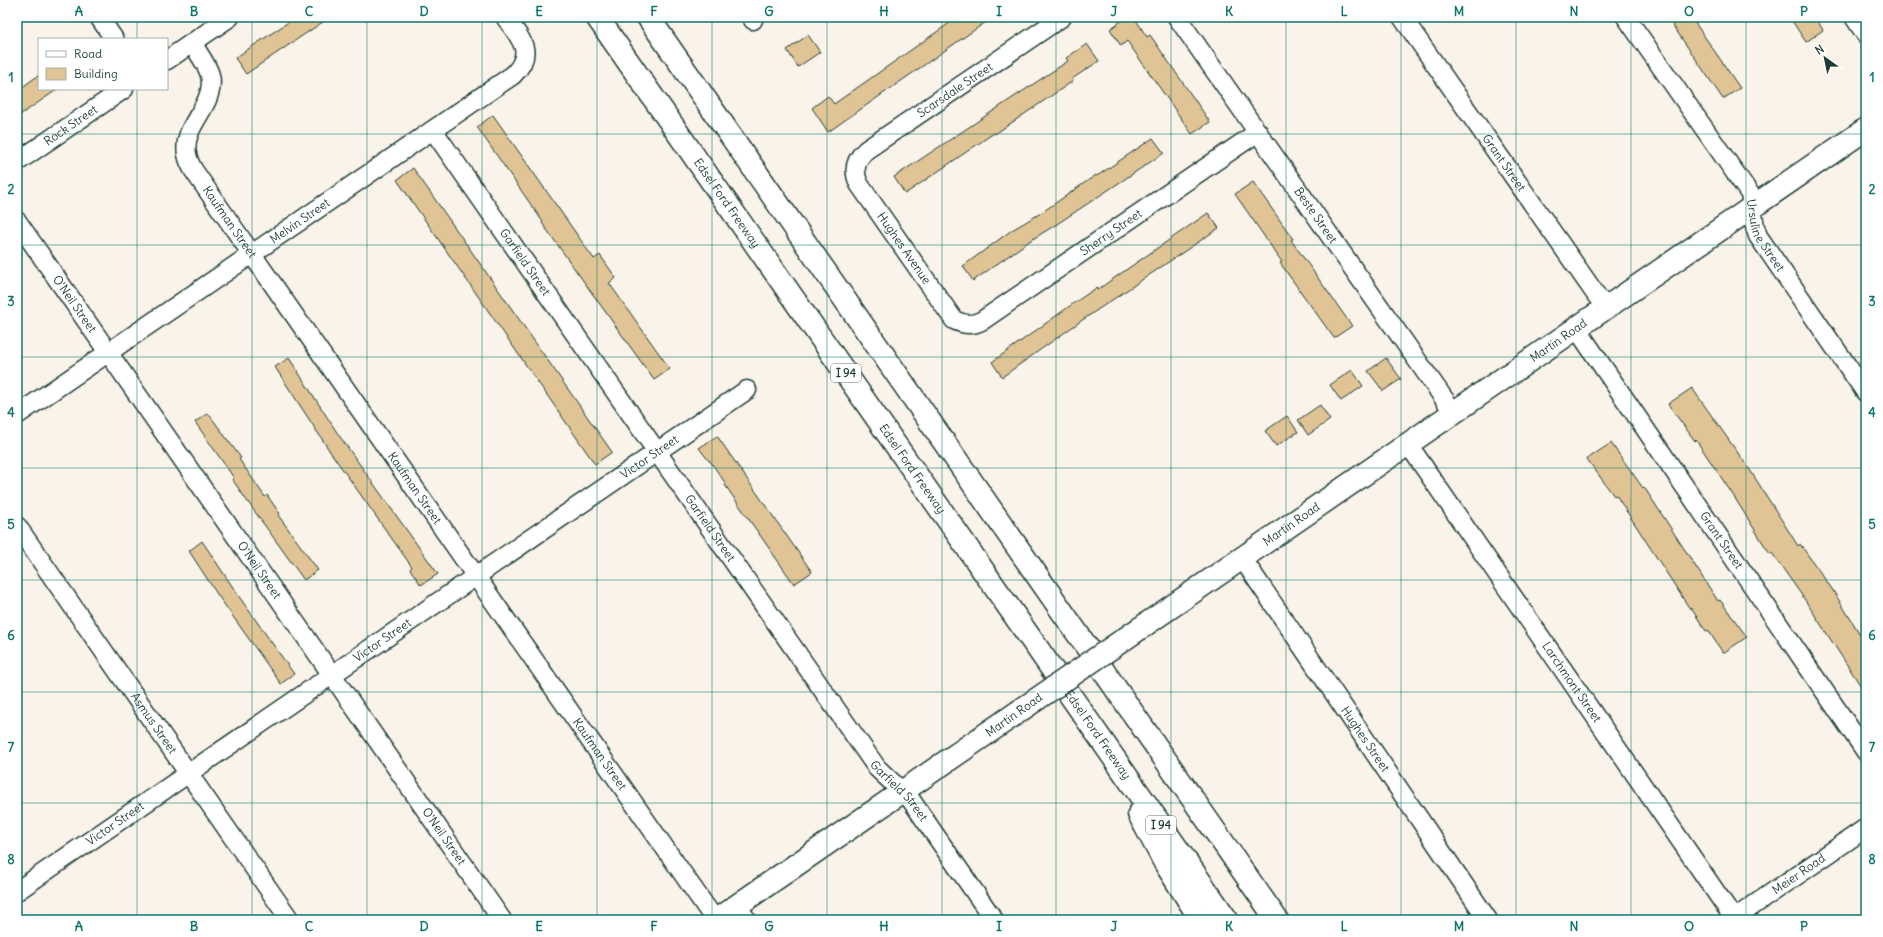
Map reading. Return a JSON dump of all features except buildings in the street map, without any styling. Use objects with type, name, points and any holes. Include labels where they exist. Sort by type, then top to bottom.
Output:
[{"type":"main road","name":"Edsel Ford Freeway","points":[[597,17],[1227,920]]},
{"type":"main road","points":[[648,17],[1277,920]]},
{"type":"main road","name":"Martin Road","points":[[716,920],[742,913],[903,792],[1866,129]]},
{"type":"main road","points":[[1095,729],[1165,863],[1201,920]]},
{"type":"street","points":[[99,17],[113,38]]},
{"type":"street","points":[[168,59],[230,17]]},
{"type":"street","name":"Scarsdale Street","points":[[855,167],[859,156],[866,150],[1062,17]]},
{"type":"street","name":"Beste Street","points":[[1177,17],[1454,413]]},
{"type":"street","name":"Grant Street","points":[[1402,17],[1606,309]]},
{"type":"street","name":"Ursuline Street","points":[[1626,17],[1750,194],[1758,236],[1866,393]]},
{"type":"street","points":[[1854,17],[1866,35]]},
{"type":"street","name":"Melvin Street","points":[[17,415],[513,75],[519,69],[524,60],[524,47],[507,20]]},
{"type":"street","name":"Kaufman Street","points":[[192,43],[207,67],[211,83],[204,107],[188,134],[186,147],[187,155],[194,171],[716,920]]},
{"type":"street","name":"Rock Street","points":[[17,162],[123,90]]},
{"type":"street","name":"Garfield Street","points":[[433,130],[877,768],[911,800],[994,920]]},
{"type":"street","name":"Sherry Street","points":[[962,324],[970,325],[983,320],[1258,132]]},
{"type":"street","name":"Hughes Avenue","points":[[855,167],[855,174],[859,184],[954,320],[962,324]]},
{"type":"street","name":"O'Neil Street","points":[[17,221],[502,920]]},
{"type":"street","name":"Grant Street","points":[[1577,329],[1866,752]]},
{"type":"street","name":"Victor Street","points":[[17,891],[331,674],[477,576],[747,390]]},
{"type":"street","name":"Larchmont Street","points":[[1408,444],[1734,920]]},
{"type":"street","name":"Asmus Street","points":[[17,526],[290,920]]},
{"type":"street","name":"Hughes Street","points":[[1242,558],[1488,920]]},
{"type":"street","name":"Meier Road","points":[[1734,920],[1866,828]]}]
